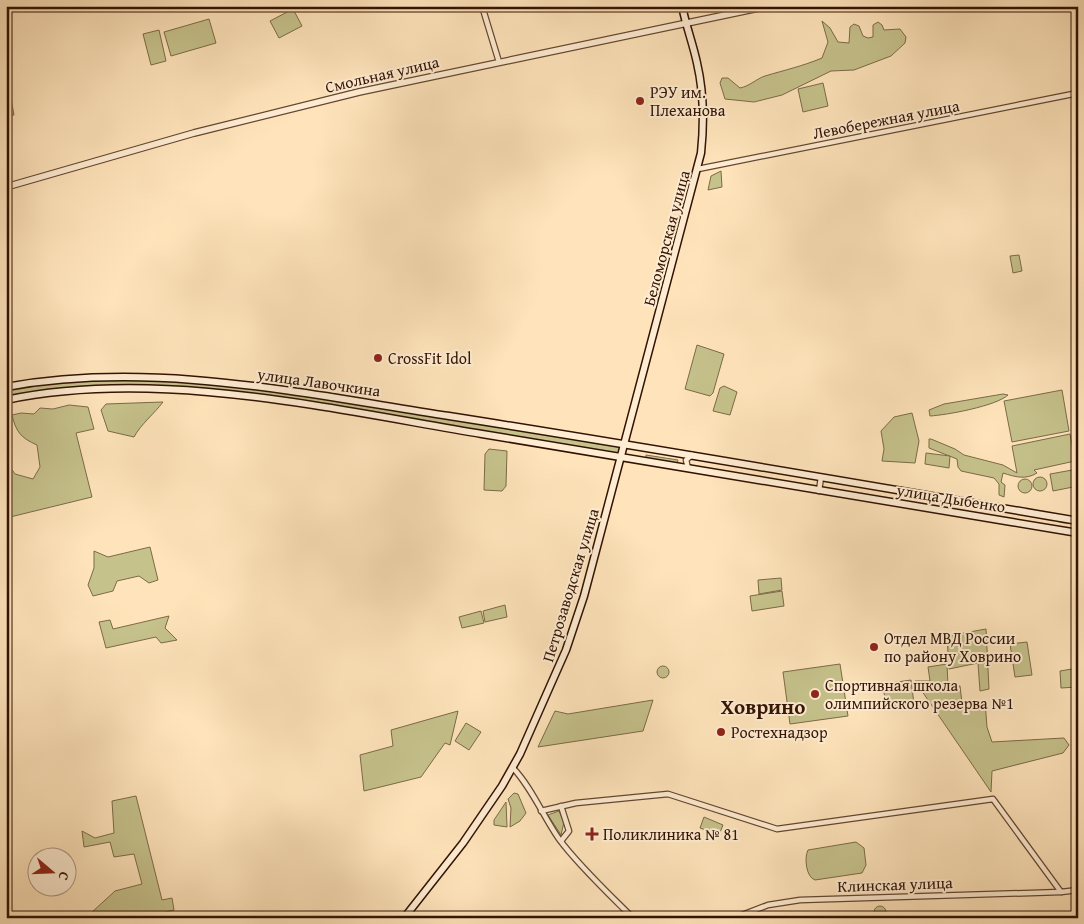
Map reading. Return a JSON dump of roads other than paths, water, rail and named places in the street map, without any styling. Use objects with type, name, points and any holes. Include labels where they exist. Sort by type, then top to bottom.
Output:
[{"type":"main road","name":"Беломорская улица","points":[[676,6],[685,23]]},
{"type":"main road","name":"Беломорская улица","points":[[622,457],[698,169],[703,124],[701,87],[697,63],[682,6]]},
{"type":"main road","name":"улица Лавочкина","points":[[6,387],[53,380],[107,377],[232,384],[625,444]]},
{"type":"main road","name":"улица Лавочкина","points":[[6,400],[28,396],[106,389],[231,395],[622,457]]},
{"type":"main road","name":"улица Дыбенко","points":[[625,444],[1078,521]]},
{"type":"main road","name":"улица Дыбенко","points":[[622,457],[1078,533]]},
{"type":"main road","name":"Петрозаводская улица","points":[[404,918],[473,831],[513,768],[543,706],[566,650],[584,596],[622,457]]},
{"type":"street","points":[[482,6],[500,62]]},
{"type":"street","name":"Смольная улица","points":[[6,187],[228,125],[389,85],[768,6]]},
{"type":"street","name":"Левобережная улица","points":[[698,169],[1078,93]]},
{"type":"street","points":[[231,395],[237,390],[232,384]]},
{"type":"street","points":[[246,397],[241,390],[248,386]]},
{"type":"street","points":[[691,469],[685,462],[687,458],[693,455]]},
{"type":"street","points":[[819,491],[821,477]]},
{"type":"street","points":[[513,768],[522,778],[561,841],[633,918]]},
{"type":"street","points":[[541,811],[561,806],[668,794],[683,797],[777,829],[993,799],[1061,892]]},
{"type":"street","points":[[561,806],[569,831],[561,841]]},
{"type":"street","name":"Клинская улица","points":[[734,918],[768,905],[808,900],[1078,890]]},
{"type":"place","name":"РЭУ им. Плеханова","points":[[640,101]]},
{"type":"place","name":"CrossFit Idol","points":[[378,358]]},
{"type":"place","name":"Отдел МВД России по району Ховрино","points":[[874,647]]},
{"type":"place","name":"Спортивная школа олимпийского резерва №1","points":[[815,694]]},
{"type":"place","name":"Ростехнадзор","points":[[721,732]]},
{"type":"place","name":"Поликлиника № 81","points":[[592,834]]},
{"type":"district","name":"Ховрино","points":[[763,707]]}]
